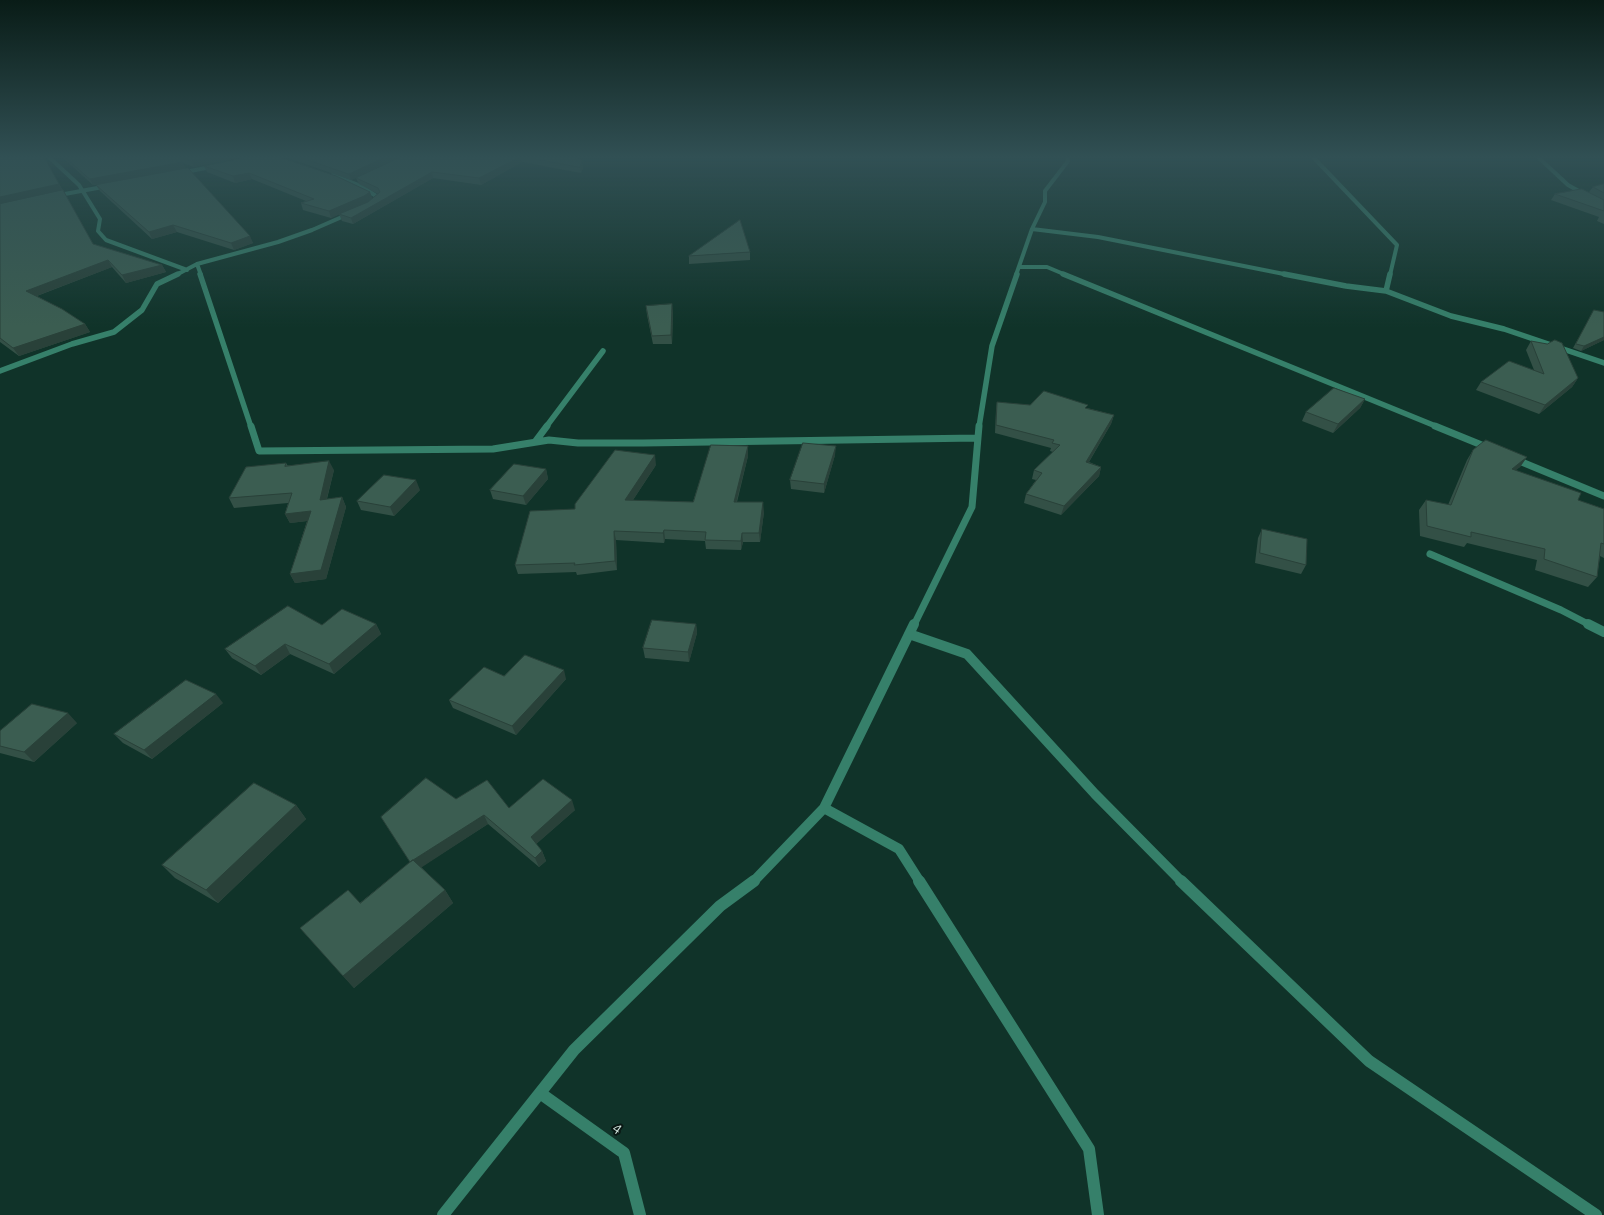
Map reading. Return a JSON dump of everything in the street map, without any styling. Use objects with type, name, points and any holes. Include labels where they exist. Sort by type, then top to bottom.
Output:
[{"type":"street","points":[[97,214],[100,219],[98,231],[106,240],[187,270]]},
{"type":"street","points":[[0,371],[72,344],[114,332],[142,310],[157,284],[197,264],[278,242],[312,230],[350,214]]},
{"type":"street","points":[[443,1215],[574,1050],[720,906],[752,883],[824,808],[972,507],[977,438],[992,346],[1032,229],[1039,214]]},
{"type":"street","points":[[1367,214],[1397,245],[1386,291]]},
{"type":"street","points":[[1032,229],[1098,237],[1346,286],[1386,291],[1451,316],[1504,329],[1604,362]]},
{"type":"street","points":[[197,264],[259,451],[493,449],[554,440],[578,443],[644,443],[977,438]]},
{"type":"street","points":[[1019,267],[1047,267],[1494,450]]},
{"type":"street","points":[[536,442],[603,350]]},
{"type":"street","points":[[1508,457],[1604,496]]},
{"type":"street","points":[[1430,554],[1561,610],[1604,632]]},
{"type":"street","points":[[909,634],[968,654],[1095,794],[1200,900],[1369,1061],[1596,1215]]},
{"type":"street","points":[[824,808],[899,849],[1089,1149],[1098,1215]]},
{"type":"street","name":"4","points":[[540,1093],[624,1152],[640,1215]]},
{"type":"building","points":[[0,214],[76,214],[93,244],[162,265],[122,275],[108,260],[26,291],[62,309],[85,324],[13,348],[0,338]]},
{"type":"building","points":[[128,214],[230,214],[250,236],[231,243],[173,225],[149,232]]},
{"type":"building","points":[[340,214],[359,214],[351,218]]},
{"type":"building","points":[[740,220],[750,252],[689,256]]},
{"type":"building","points":[[672,304],[671,335],[652,336],[646,306]]},
{"type":"building","points":[[1594,310],[1604,312],[1604,337],[1584,346],[1576,344]]},
{"type":"building","points":[[1555,340],[1562,343],[1578,378],[1545,405],[1481,382],[1509,361],[1544,374],[1531,341],[1547,344]]},
{"type":"building","points":[[1334,388],[1365,399],[1338,424],[1306,412]]},
{"type":"building","points":[[1044,391],[1088,405],[1085,408],[1114,415],[1086,462],[1101,467],[1064,506],[1026,494],[1042,473],[1034,470],[1060,445],[1052,443],[1054,440],[996,425],[997,402],[1030,405]]},
{"type":"building","points":[[1486,440],[1527,457],[1512,469],[1581,493],[1578,500],[1604,509],[1604,544],[1601,543],[1597,577],[1544,559],[1545,549],[1471,532],[1471,537],[1427,526],[1426,500],[1451,505],[1473,450]]},
{"type":"building","points":[[803,443],[836,446],[824,484],[790,480]]},
{"type":"building","points":[[711,445],[748,446],[734,502],[763,502],[759,533],[742,533],[741,541],[705,540],[706,532],[664,530],[663,533],[614,531],[615,561],[574,565],[575,563],[515,565],[530,511],[575,509],[575,504],[615,450],[655,455],[625,500],[693,502]]},
{"type":"building","points":[[329,461],[320,500],[342,497],[321,570],[290,574],[311,511],[285,514],[292,493],[229,498],[246,467],[286,463],[285,466]]},
{"type":"building","points":[[514,464],[546,469],[523,496],[490,490]]},
{"type":"building","points":[[384,475],[416,480],[390,507],[357,501]]},
{"type":"building","points":[[1262,529],[1307,539],[1306,565],[1260,553]]},
{"type":"building","points":[[288,606],[322,625],[342,609],[376,624],[329,664],[285,644],[255,666],[225,649]]},
{"type":"building","points":[[652,620],[696,624],[688,652],[643,648]]},
{"type":"building","points":[[525,655],[564,670],[512,726],[449,700],[484,667],[504,676]]},
{"type":"building","points":[[186,680],[216,694],[144,750],[114,734]]},
{"type":"building","points":[[32,704],[68,713],[24,752],[0,746],[0,731]]},
{"type":"building","points":[[426,778],[456,799],[487,780],[509,808],[543,779],[572,800],[531,837],[542,851],[535,858],[484,815],[410,862],[381,817]]},
{"type":"building","points":[[254,783],[296,805],[206,890],[162,865]]},
{"type":"building","points":[[413,860],[445,890],[343,976],[300,928],[348,890],[360,903]]}]
